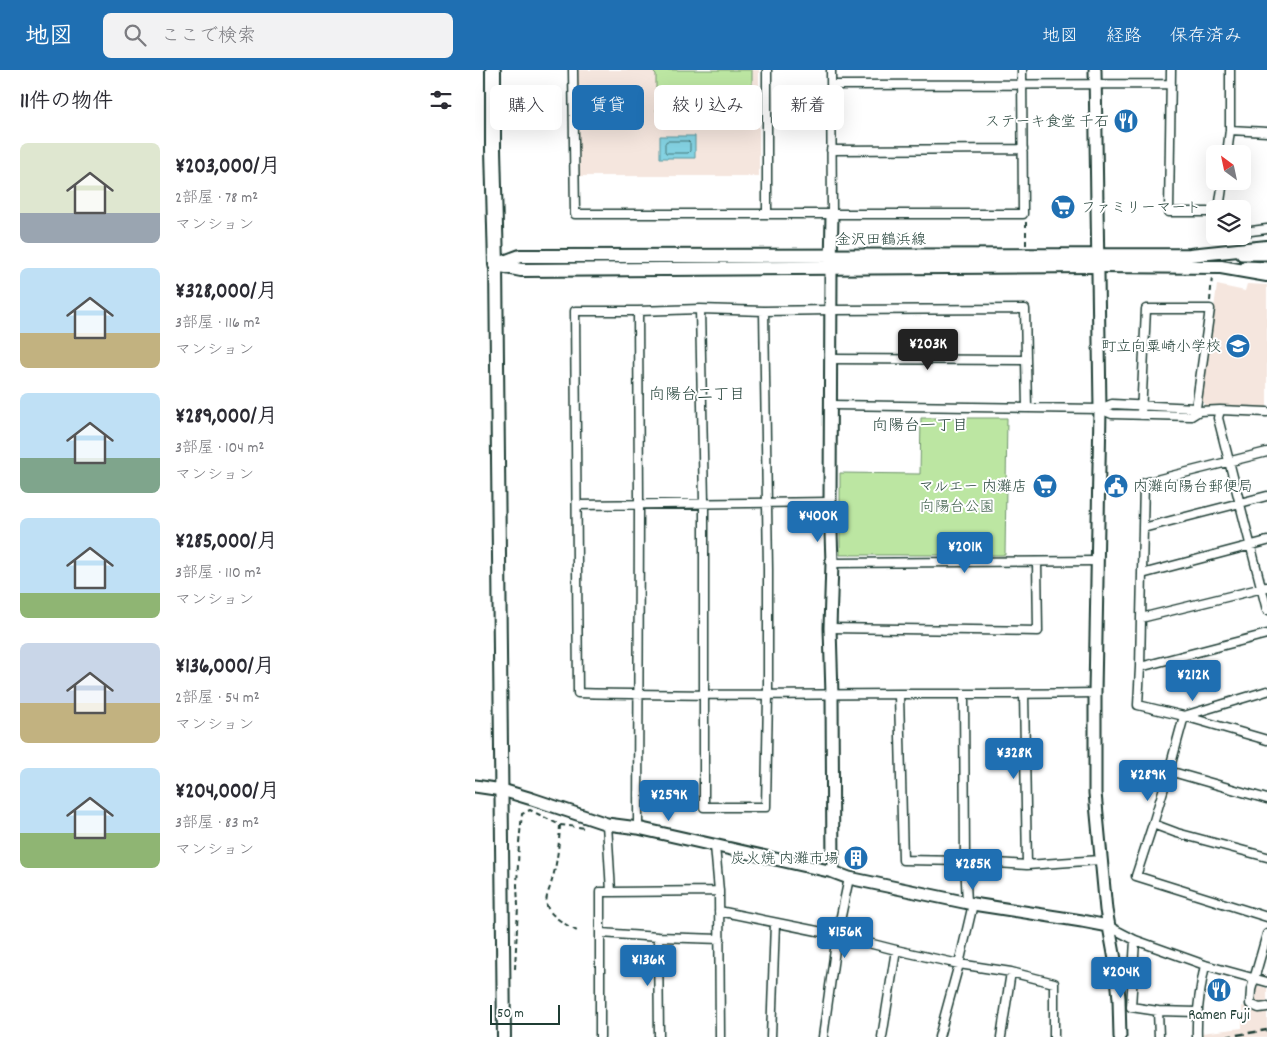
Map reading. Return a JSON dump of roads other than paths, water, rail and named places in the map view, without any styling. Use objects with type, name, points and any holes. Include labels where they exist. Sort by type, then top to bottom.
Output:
[{"type":"highway","points":[[493,70],[496,265]]},
{"type":"main road","name":"金沢田鶴浜線","points":[[496,265],[521,270],[831,268],[1098,261],[1267,247]]},
{"type":"main road","name":"金沢田鶴浜線","points":[[496,265],[520,256],[831,255],[1098,261],[1267,275]]},
{"type":"main road","points":[[496,265],[504,1037]]},
{"type":"street","points":[[573,70],[575,214],[1023,214],[1022,70]]},
{"type":"street","points":[[767,70],[767,214]]},
{"type":"street","points":[[831,70],[831,85]]},
{"type":"street","points":[[1095,70],[1100,409],[1095,793],[1100,860],[1119,999],[1120,1037]]},
{"type":"street","points":[[1171,70],[1169,212],[1206,212]]},
{"type":"street","points":[[1228,145],[1230,70]]},
{"type":"street","points":[[844,85],[1171,84]]},
{"type":"street","points":[[831,130],[830,502],[832,563],[830,628],[833,872]]},
{"type":"street","points":[[1230,130],[1267,132]]},
{"type":"street","points":[[831,150],[1023,150]]},
{"type":"street","points":[[1251,231],[1267,229]]},
{"type":"street","points":[[1190,254],[1267,254]]},
{"type":"street","points":[[1216,272],[1267,268]]},
{"type":"street","points":[[700,309],[704,502],[704,807],[766,807],[768,695],[765,311]]},
{"type":"street","points":[[1027,408],[1025,309],[575,311],[578,693],[639,695],[1095,693]]},
{"type":"street","points":[[831,406],[1100,409],[1112,414],[1191,416],[1197,409],[1210,309],[1146,309],[1141,414]]},
{"type":"street","points":[[638,311],[638,828]]},
{"type":"street","points":[[831,359],[1026,360]]},
{"type":"street","points":[[1100,409],[1111,404],[1267,412]]},
{"type":"street","points":[[1220,410],[1218,418],[1250,546],[1264,588],[1267,610]]},
{"type":"street","points":[[1267,452],[1144,483],[1138,705],[1267,740]]},
{"type":"street","points":[[1143,528],[1267,496]]},
{"type":"street","points":[[577,505],[830,502]]},
{"type":"street","points":[[1143,574],[1267,542]]},
{"type":"street","points":[[832,563],[1097,561]]},
{"type":"street","points":[[830,628],[1038,631],[1037,562]]},
{"type":"street","points":[[1141,618],[1264,588]]},
{"type":"street","points":[[1140,667],[1267,634]]},
{"type":"street","points":[[1184,716],[1267,691]]},
{"type":"street","points":[[899,694],[903,860],[1027,865],[1100,860]]},
{"type":"street","points":[[939,1037],[959,964],[970,903],[965,861],[964,694]]},
{"type":"street","points":[[1024,694],[1027,865]]},
{"type":"street","points":[[1184,716],[1136,876],[1267,917]]},
{"type":"street","points":[[1169,771],[1267,799]]},
{"type":"street","points":[[475,786],[502,790],[607,824],[638,828],[833,872],[849,878],[970,903],[1108,926],[1135,940],[1205,965],[1267,982]]},
{"type":"street","points":[[607,824],[611,892]]},
{"type":"street","points":[[1153,824],[1177,833],[1267,857]]},
{"type":"street","points":[[715,846],[719,890],[720,1037]]},
{"type":"street","points":[[823,1037],[837,935],[849,878]]},
{"type":"street","points":[[600,1037],[600,892],[719,890]]},
{"type":"street","points":[[719,911],[837,935],[959,964],[1011,972],[1054,983],[1054,1037]]},
{"type":"street","points":[[771,1037],[775,923]]},
{"type":"street","points":[[601,933],[658,937],[720,938]]},
{"type":"street","points":[[1267,934],[1251,990],[1250,1004],[1259,1008],[1267,1007]]},
{"type":"street","points":[[658,937],[659,1037]]},
{"type":"street","points":[[1135,940],[1131,1007],[1158,1011],[1197,1012]]},
{"type":"street","points":[[881,1037],[896,950]]},
{"type":"street","points":[[1197,1037],[1199,994],[1205,965]]},
{"type":"street","points":[[1001,1037],[1011,972]]},
{"type":"street","points":[[1158,1011],[1159,1037]]},
{"type":"water","points":[[660,136],[695,136],[695,158],[660,158]]},
{"type":"railway","points":[[1225,1037],[1267,1030]]},
{"type":"place","name":"ステーキ食堂 千石","points":[[1126,121]]},
{"type":"place","name":"ファミリーマート","points":[[1063,207]]},
{"type":"place","name":"町立向粟崎小学校","points":[[1238,346]]},
{"type":"place","name":"マルエー 内灘店","points":[[1045,486]]},
{"type":"place","name":"内灘向陽台郵便局","points":[[1116,486]]},
{"type":"place","name":"炭火焼 内灘市場","points":[[856,858]]},
{"type":"place","name":"Ramen Fuji","points":[[1219,990]]},
{"type":"district","name":"向陽台二丁目","points":[[697,393]]},
{"type":"district","name":"向陽台一丁目","points":[[920,424]]},
{"type":"park label","name":"向陽台公園","points":[[957,506]]}]
